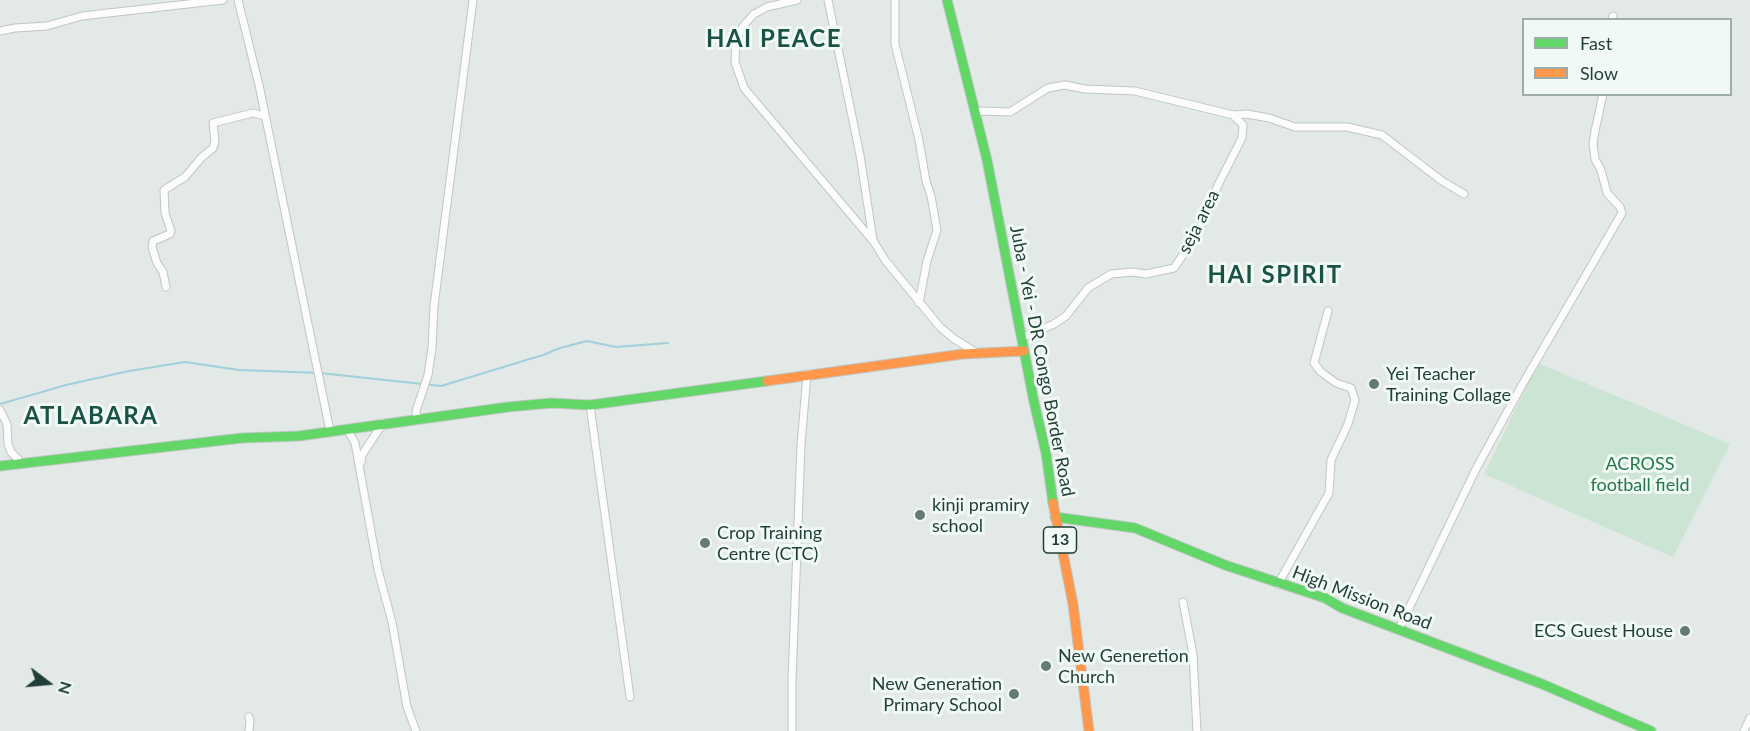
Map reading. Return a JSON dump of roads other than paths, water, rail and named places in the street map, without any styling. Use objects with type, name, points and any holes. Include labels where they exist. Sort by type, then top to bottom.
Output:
[{"type":"street","points":[[0,27],[0,31],[47,26],[82,16],[223,0]]},
{"type":"street","points":[[238,0],[265,116],[330,430]]},
{"type":"street","points":[[417,420],[416,411],[428,375],[432,348],[434,306],[473,0]]},
{"type":"street","points":[[797,0],[767,7],[754,14],[744,25],[736,39],[735,62],[744,88],[874,242],[919,303],[940,327],[977,353]]},
{"type":"street","points":[[828,0],[860,155],[874,242]]},
{"type":"street","points":[[895,0],[895,45],[919,140],[937,230],[927,261],[919,303]]},
{"type":"street","name":"Juba - Yei - DR Congo Border Road","points":[[947,0],[987,160],[1021,338],[1046,453],[1055,517],[1073,604],[1089,731]]},
{"type":"street","points":[[975,114],[981,111],[1010,112],[1048,88],[1065,85],[1084,89],[1135,91],[1233,115],[1247,114],[1269,118],[1295,127],[1347,127],[1382,135],[1442,181],[1464,194]]},
{"type":"street","points":[[1399,629],[1476,470],[1522,385],[1622,213],[1620,207],[1607,193],[1601,170],[1595,159],[1593,144],[1603,96]]},
{"type":"street","points":[[166,287],[163,272],[157,263],[152,247],[153,241],[170,234],[171,231],[165,213],[164,190],[185,177],[213,148],[216,141],[213,123],[254,113],[265,116]]},
{"type":"street","name":"seja area","points":[[1021,338],[1054,324],[1066,316],[1088,288],[1111,274],[1132,272],[1146,274],[1174,268],[1197,234],[1242,138],[1243,125],[1233,115]]},
{"type":"street","points":[[1278,584],[1329,493],[1331,460],[1348,424],[1355,400],[1351,388],[1336,384],[1314,363],[1328,311]]},
{"type":"street","points":[[0,466],[242,438],[299,436],[383,423],[550,403],[590,405],[977,353],[1024,351]]},
{"type":"street","points":[[792,731],[792,670],[801,454],[807,375]]},
{"type":"street","points":[[590,405],[630,697]]},
{"type":"street","points":[[0,410],[7,424],[8,444],[11,452],[18,459],[17,464]]},
{"type":"street","points":[[360,467],[362,455],[383,423]]},
{"type":"street","points":[[347,429],[355,443],[378,570],[392,622],[407,707],[416,731]]},
{"type":"street","name":"High Mission Road","points":[[1055,517],[1135,528],[1225,565],[1325,598],[1342,608],[1557,691],[1650,731]]},
{"type":"street","points":[[1183,602],[1194,654],[1197,731]]},
{"type":"street","points":[[249,717],[249,731]]},
{"type":"street","points":[[1744,731],[1750,718]]},
{"type":"waterway","points":[[0,404],[66,385],[185,362],[239,370],[320,373],[441,386],[587,341],[616,347],[668,343]]},
{"type":"place","name":"Yei Teacher Training Collage","points":[[1374,384]]},
{"type":"place","name":"kinji pramiry school","points":[[920,515]]},
{"type":"place","name":"Crop Training Centre (CTC)","points":[[705,543]]},
{"type":"place","name":"ECS Guest House","points":[[1685,631]]},
{"type":"place","name":"New Generetion Church","points":[[1046,666]]},
{"type":"place","name":"New Generation Primary School","points":[[1014,694]]},
{"type":"district","name":"HAI PEACE","points":[[774,39]]},
{"type":"district","name":"HAI SPIRIT","points":[[1275,275]]},
{"type":"district","name":"ATLABARA","points":[[91,416]]},
{"type":"park label","name":"ACROSS football field","points":[[1640,474]]}]
